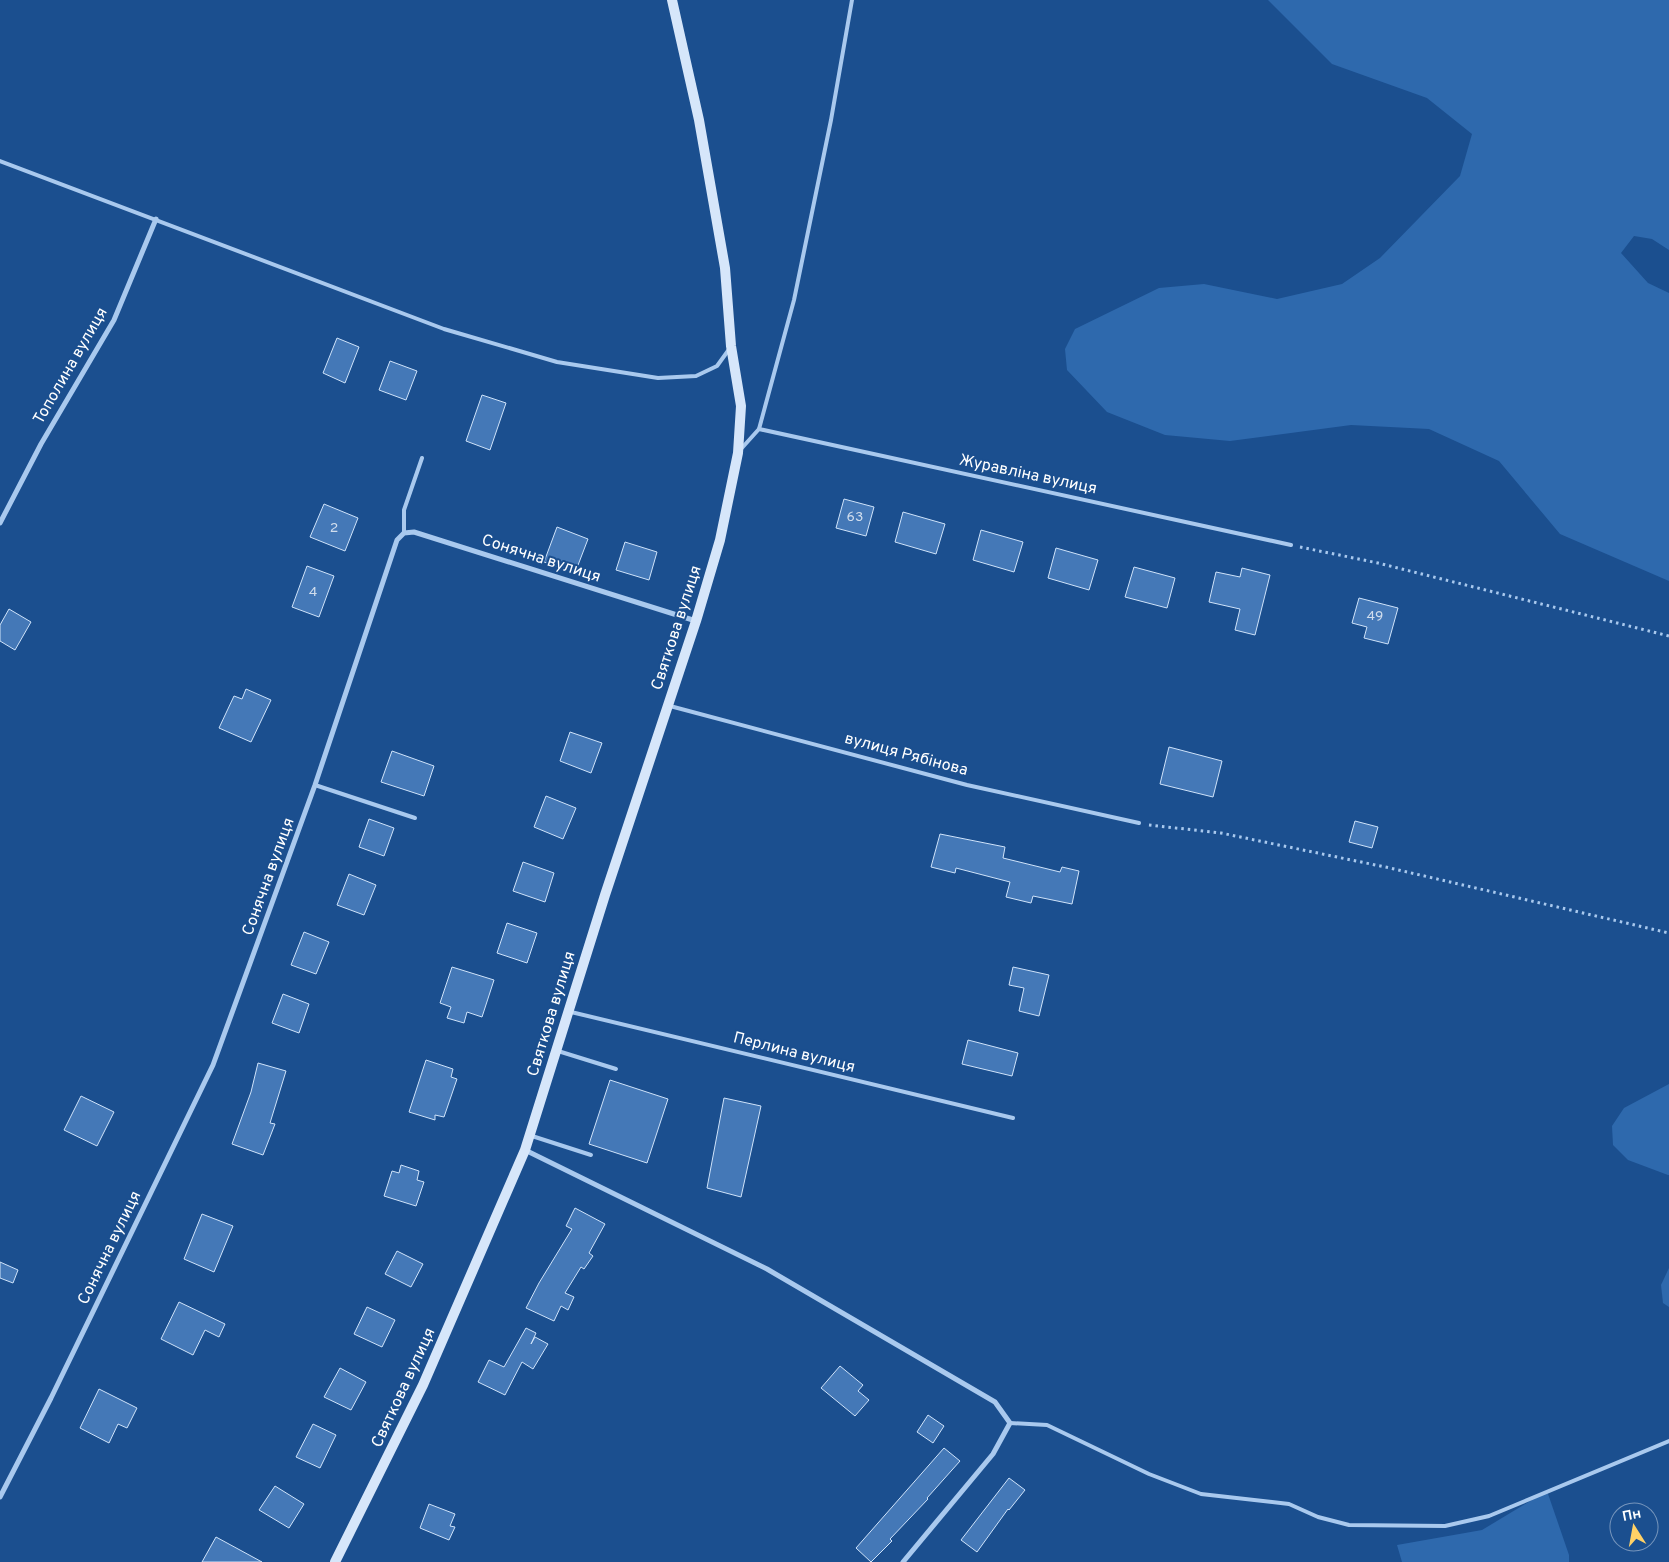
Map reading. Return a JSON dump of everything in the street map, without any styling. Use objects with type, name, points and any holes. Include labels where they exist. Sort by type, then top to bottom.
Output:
[{"type":"main road","name":"Святкова вулиця","points":[[335,1562],[423,1385],[524,1150],[696,621],[720,540],[738,452],[741,406],[731,346],[725,268],[699,120],[672,0]]},
{"type":"street","name":"Тополина вулиця","points":[[0,522],[41,444],[114,320],[156,219]]},
{"type":"street","name":"Сонячна вулиця","points":[[0,1497],[51,1398],[213,1065],[315,785],[397,540],[404,533],[414,532],[696,621]]},
{"type":"street","points":[[524,1150],[767,1269],[995,1402],[1010,1423],[993,1454],[903,1562]]},
{"type":"lane","points":[[738,452],[759,429],[794,300],[831,120],[852,0]]},
{"type":"lane","points":[[0,160],[444,329],[557,362],[658,378],[696,376],[717,366],[731,346]]},
{"type":"lane","name":"Журавліна вулиця","points":[[759,429],[1292,545]]},
{"type":"lane","points":[[404,533],[404,510],[422,458]]},
{"type":"lane","name":"вулиця Рябінова","points":[[668,705],[967,785],[1139,824]]},
{"type":"lane","points":[[315,785],[415,818]]},
{"type":"lane","name":"Перлина вулиця","points":[[568,1011],[1013,1118]]},
{"type":"lane","points":[[556,1050],[616,1069]]},
{"type":"lane","points":[[529,1135],[591,1155]]},
{"type":"lane","points":[[1010,1423],[1047,1425],[1149,1474],[1201,1494],[1289,1504],[1318,1517],[1349,1525],[1445,1526],[1489,1516],[1669,1441]]},
{"type":"path","points":[[1292,545],[1378,563],[1669,636]]},
{"type":"path","points":[[1139,824],[1221,833],[1390,868],[1669,933]]},
{"type":"shaded area","points":[[1268,0],[1669,0],[1669,250],[1652,239],[1634,236],[1621,253],[1648,283],[1669,293],[1669,581],[1560,534],[1499,461],[1429,429],[1351,425],[1230,441],[1165,435],[1107,412],[1067,370],[1065,349],[1075,329],[1159,288],[1204,284],[1277,299],[1342,284],[1380,258],[1460,176],[1472,134],[1427,98],[1332,64]]},
{"type":"shaded area","points":[[1669,1084],[1668,1175],[1628,1160],[1613,1145],[1612,1126],[1624,1108]]},
{"type":"shaded area","points":[[1669,1268],[1669,1307],[1663,1303],[1661,1285]]},
{"type":"shaded area","points":[[1547,1491],[1569,1555],[1569,1562],[1402,1562],[1397,1545],[1482,1530]]},
{"type":"building","points":[[337,338],[359,347],[345,383],[323,373]]},
{"type":"building","points":[[390,361],[417,371],[406,400],[379,390]]},
{"type":"building","points":[[482,395],[506,403],[490,450],[466,441]]},
{"type":"building","points":[[844,499],[874,507],[866,536],[836,528]]},
{"type":"building","points":[[324,504],[358,518],[345,551],[310,537]]},
{"type":"building","points":[[903,512],[945,524],[936,554],[895,542]]},
{"type":"building","points":[[557,527],[588,539],[575,573],[544,562]]},
{"type":"building","points":[[981,530],[1023,542],[1014,572],[973,560]]},
{"type":"building","points":[[625,542],[657,552],[649,580],[616,570]]},
{"type":"building","points":[[1056,548],[1098,560],[1089,590],[1048,578]]},
{"type":"building","points":[[307,566],[334,576],[319,617],[292,607]]},
{"type":"building","points":[[1134,567],[1175,578],[1167,608],[1125,597]]},
{"type":"building","points":[[1242,568],[1270,575],[1255,635],[1235,630],[1240,609],[1209,602],[1216,572],[1240,577]]},
{"type":"building","points":[[1359,598],[1398,608],[1388,644],[1364,638],[1367,627],[1352,623]]},
{"type":"building","points":[[9,609],[31,622],[15,650],[0,641],[0,625]]},
{"type":"building","points":[[246,689],[271,700],[251,742],[219,728],[234,696],[242,699]]},
{"type":"building","points":[[570,732],[602,743],[591,773],[560,761]]},
{"type":"building","points":[[1169,747],[1222,761],[1213,797],[1160,784]]},
{"type":"building","points":[[392,751],[434,766],[424,796],[381,782]]},
{"type":"building","points":[[546,796],[576,808],[563,839],[534,827]]},
{"type":"building","points":[[369,819],[394,828],[384,856],[359,847]]},
{"type":"building","points":[[1355,821],[1378,827],[1372,848],[1349,842]]},
{"type":"building","points":[[940,834],[1005,847],[1003,858],[1060,872],[1062,867],[1079,871],[1072,904],[1033,896],[1031,903],[1006,897],[1010,882],[956,868],[955,873],[931,867]]},
{"type":"building","points":[[523,862],[554,873],[545,902],[513,891]]},
{"type":"building","points":[[349,874],[376,885],[364,915],[337,905]]},
{"type":"building","points":[[507,923],[537,933],[527,963],[497,953]]},
{"type":"building","points":[[304,932],[329,942],[316,974],[291,965]]},
{"type":"building","points":[[452,967],[494,980],[482,1017],[467,1012],[464,1023],[447,1018],[451,1007],[440,1003]]},
{"type":"building","points":[[1013,967],[1049,975],[1039,1016],[1019,1011],[1024,988],[1009,985]]},
{"type":"building","points":[[283,994],[309,1004],[299,1033],[272,1023]]},
{"type":"building","points":[[968,1040],[1018,1053],[1012,1076],[962,1064]]},
{"type":"building","points":[[426,1060],[453,1069],[451,1077],[457,1079],[444,1117],[435,1115],[435,1120],[409,1112]]},
{"type":"building","points":[[258,1063],[286,1071],[270,1123],[275,1124],[263,1155],[232,1144],[251,1092]]},
{"type":"building","points":[[610,1080],[668,1099],[647,1163],[589,1144]]},
{"type":"building","points":[[81,1096],[114,1112],[97,1146],[64,1130]]},
{"type":"building","points":[[724,1098],[761,1106],[741,1197],[707,1188]]},
{"type":"building","points":[[401,1165],[419,1171],[417,1180],[424,1182],[416,1206],[384,1196],[392,1171],[399,1173]]},
{"type":"building","points":[[575,1208],[605,1224],[589,1253],[593,1256],[584,1269],[581,1267],[565,1293],[574,1297],[568,1310],[561,1306],[554,1321],[526,1308],[572,1229],[566,1226]]},
{"type":"building","points":[[202,1214],[233,1226],[214,1272],[184,1259]]},
{"type":"building","points":[[397,1251],[423,1264],[411,1287],[385,1274]]},
{"type":"building","points":[[0,1262],[18,1270],[13,1283],[0,1278]]},
{"type":"building","points":[[179,1302],[225,1324],[219,1337],[205,1330],[193,1355],[161,1339]]},
{"type":"building","points":[[367,1307],[395,1320],[382,1347],[354,1334]]},
{"type":"building","points":[[526,1328],[536,1333],[531,1344],[535,1337],[548,1344],[533,1369],[522,1362],[505,1395],[478,1382],[489,1360],[504,1367]]},
{"type":"building","points":[[840,1366],[863,1385],[858,1391],[869,1400],[855,1416],[821,1388]]},
{"type":"building","points":[[340,1368],[366,1382],[351,1410],[324,1397]]},
{"type":"building","points":[[99,1389],[137,1408],[127,1428],[118,1424],[109,1443],[80,1428]]},
{"type":"building","points":[[928,1415],[944,1426],[933,1443],[917,1432]]},
{"type":"building","points":[[313,1424],[336,1435],[320,1468],[296,1457]]},
{"type":"building","points":[[944,1448],[960,1461],[928,1499],[890,1539],[892,1541],[871,1562],[856,1548]]},
{"type":"building","points":[[1009,1478],[1025,1490],[1008,1509],[977,1552],[961,1540]]},
{"type":"building","points":[[275,1486],[304,1504],[289,1528],[259,1510]]},
{"type":"building","points":[[429,1504],[455,1514],[450,1526],[455,1527],[449,1540],[420,1528]]},
{"type":"building","points":[[216,1537],[262,1562],[202,1562]]}]
